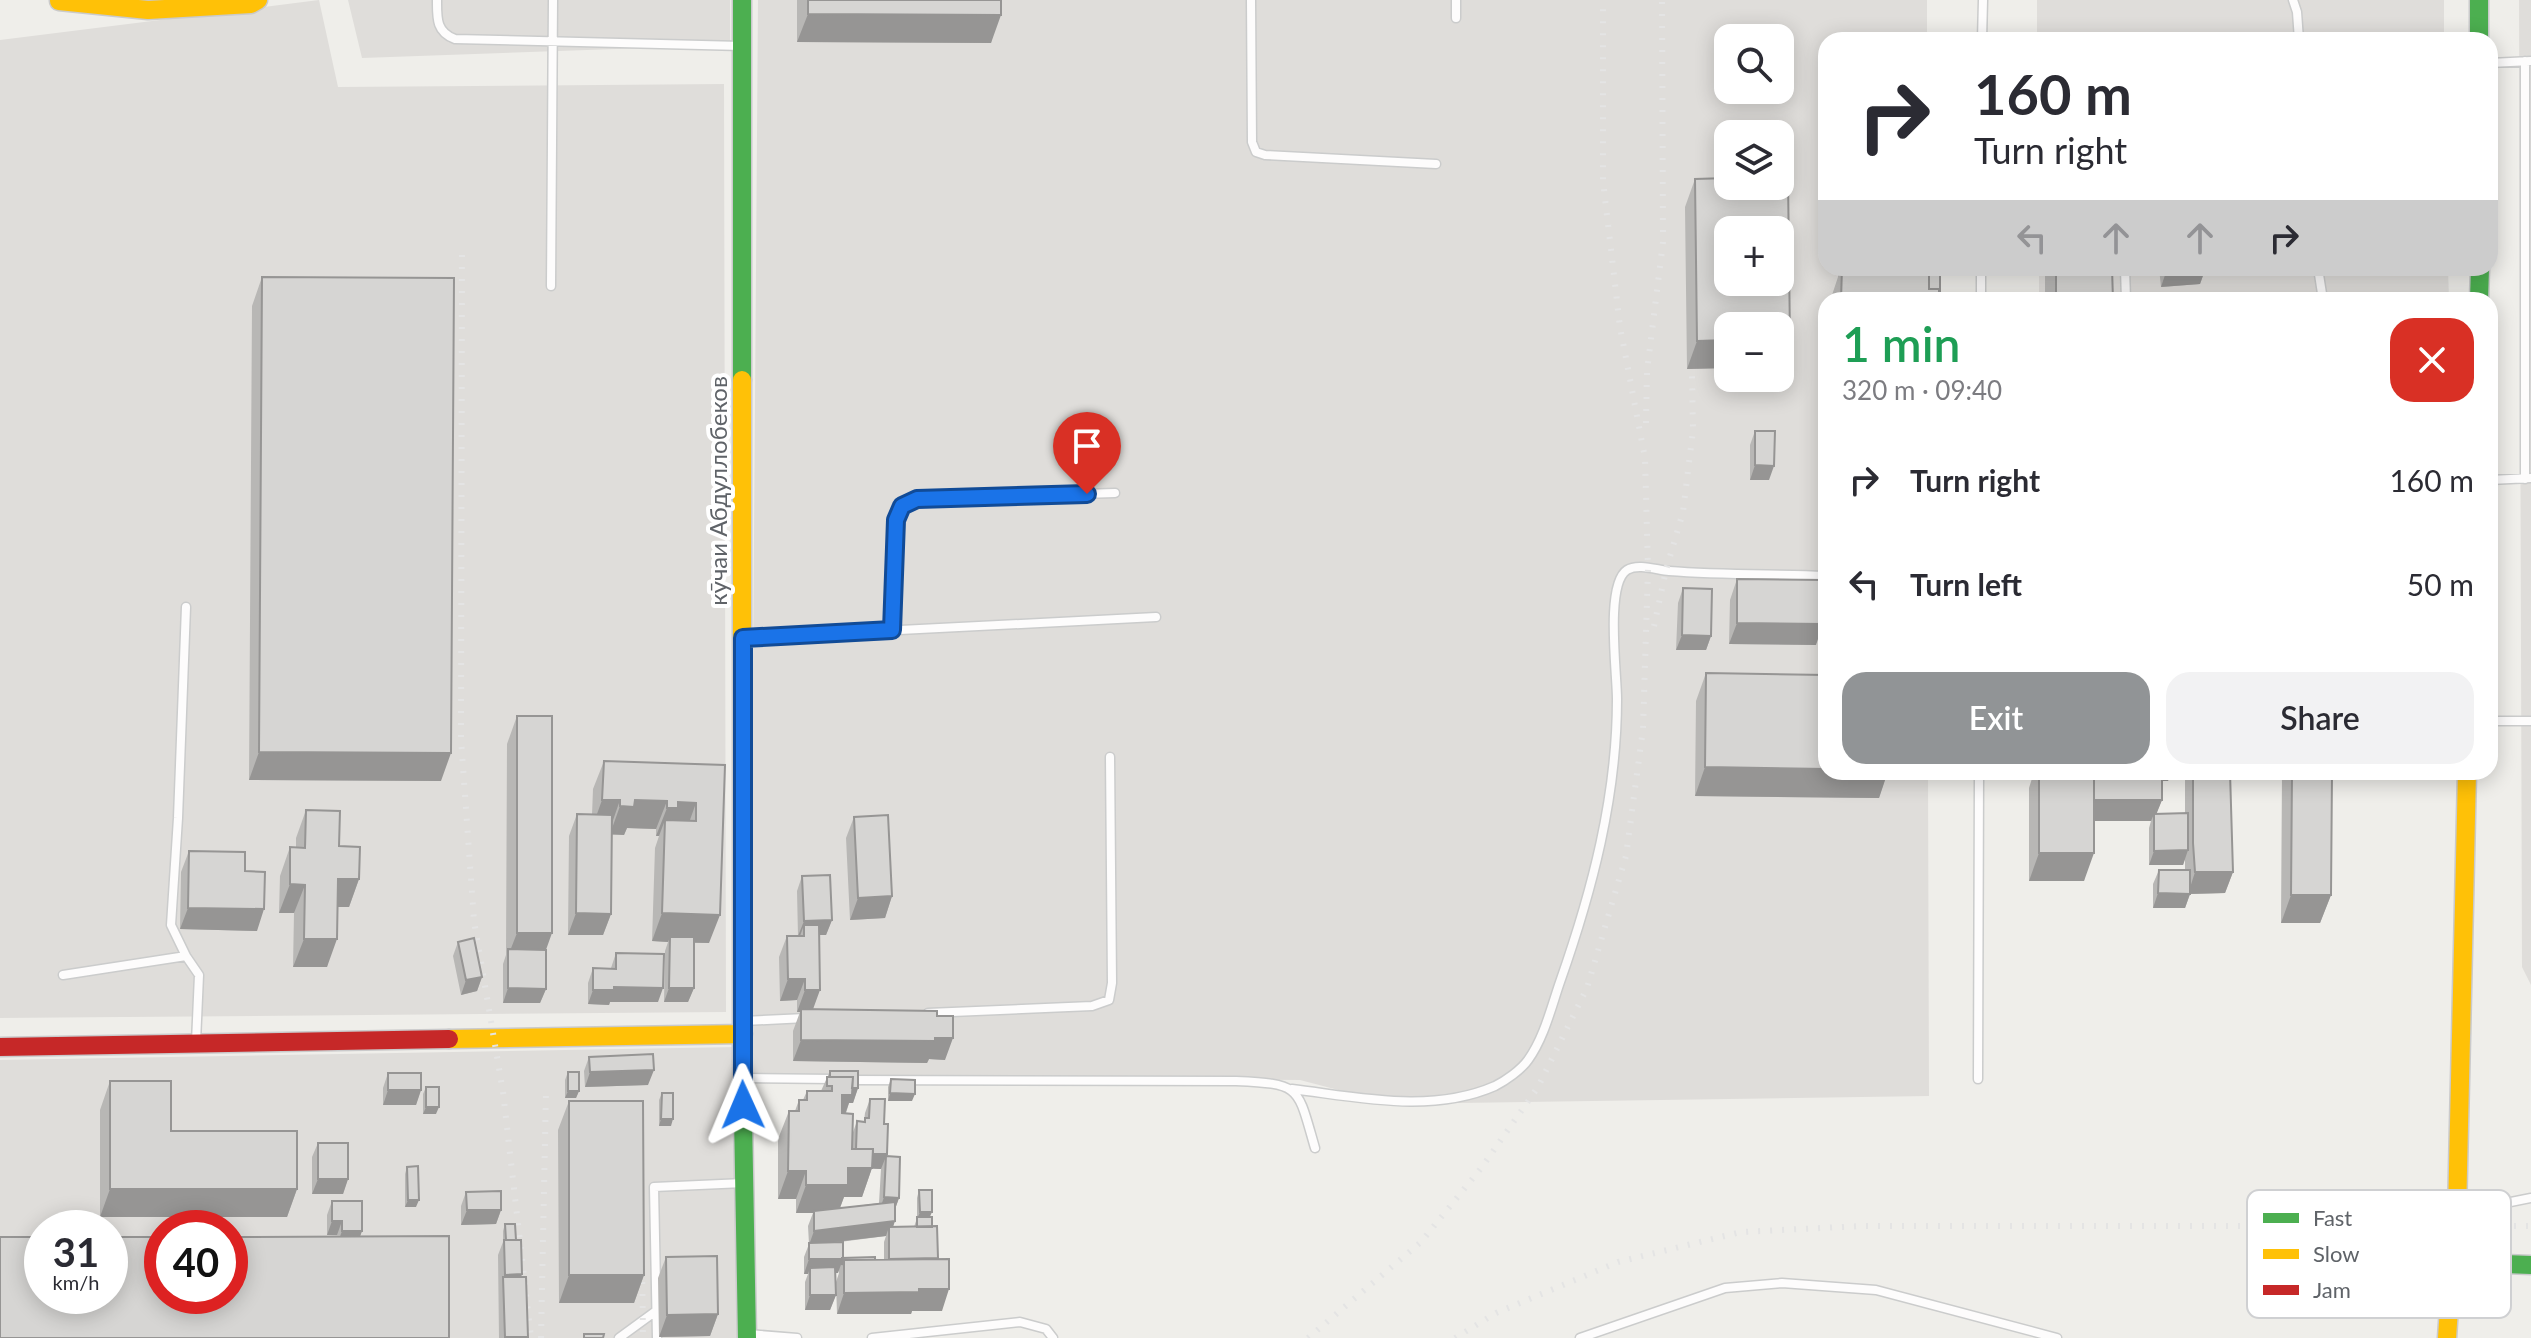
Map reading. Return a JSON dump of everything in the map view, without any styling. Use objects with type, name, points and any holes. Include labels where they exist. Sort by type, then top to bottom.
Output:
[{"type":"street","points":[[59,1],[148,10],[251,4],[258,0]]},
{"type":"street","name":"кӯчаи Абдуллобеков","points":[[742,0],[742,1078],[747,1336]]},
{"type":"street","points":[[2479,0],[2479,32]]},
{"type":"street","points":[[2458,1190],[2467,780]]},
{"type":"street","points":[[0,1047],[743,1027]]},
{"type":"street","points":[[2511,1264],[2531,1265]]},
{"type":"street","points":[[2447,1338],[2448,1318]]},
{"type":"lane","points":[[437,0],[437,23],[444,35],[455,39],[742,46]]},
{"type":"lane","points":[[551,286],[553,0]]},
{"type":"lane","points":[[1251,0],[1252,142],[1256,152],[1436,164]]},
{"type":"lane","points":[[1456,0],[1456,18]]},
{"type":"lane","points":[[1982,32],[1983,0]]},
{"type":"lane","points":[[2293,0],[2298,32]]},
{"type":"lane","points":[[2498,63],[2528,61],[2528,478],[2498,480]]},
{"type":"lane","points":[[892,630],[896,520],[902,506],[917,499],[1115,493]]},
{"type":"lane","points":[[742,1078],[1236,1081],[1277,1083],[1292,1089],[1400,1101],[1465,1097],[1498,1085],[1527,1062],[1541,1036],[1579,928],[1597,863],[1611,787],[1617,700],[1614,599],[1617,583],[1626,570],[1636,568],[1818,576]]},
{"type":"lane","points":[[186,607],[171,925],[199,975],[196,1043]]},
{"type":"lane","points":[[743,638],[1156,617]]},
{"type":"lane","points":[[2498,721],[2531,721]]},
{"type":"lane","points":[[918,1014],[1092,1006],[1109,1000],[1112,983],[1110,757]]},
{"type":"lane","points":[[1978,1079],[1979,780]]},
{"type":"lane","points":[[63,975],[186,956]]},
{"type":"lane","points":[[743,1027],[823,1018]]},
{"type":"lane","points":[[1292,1089],[1300,1099],[1315,1148]]},
{"type":"lane","points":[[657,1338],[654,1187],[744,1183]]},
{"type":"lane","points":[[2511,1202],[2531,1198]]},
{"type":"lane","points":[[1580,1338],[1725,1288],[1782,1283],[1876,1290],[2057,1338]]},
{"type":"lane","points":[[619,1338],[656,1311]]},
{"type":"lane","points":[[872,1338],[1020,1322],[1046,1329],[1053,1338]]},
{"type":"lane","points":[[747,1336],[797,1338]]},
{"type":"shaded area","points":[[319,0],[338,87],[724,84],[726,1012],[0,1018],[0,40]]},
{"type":"shaded area","points":[[348,0],[730,0],[730,45],[362,58]]},
{"type":"shaded area","points":[[758,0],[1927,0],[1927,32],[1818,32],[1818,276],[1927,276],[1928,292],[1818,292],[1818,780],[1928,780],[1929,1096],[1392,1104],[1300,1080],[750,1076]]},
{"type":"shaded area","points":[[2037,0],[2444,0],[2444,32],[2037,32]]},
{"type":"shaded area","points":[[2519,0],[2531,0],[2531,985],[2522,967]]},
{"type":"shaded area","points":[[2039,276],[2448,276],[2449,292],[2039,292]]},
{"type":"shaded area","points":[[737,1047],[738,1338],[0,1338],[0,1060]]},
{"type":"building","points":[[808,0],[1001,0],[1001,15],[808,14]]},
{"type":"building","points":[[1714,178],[1714,200],[1788,200],[1788,216],[1714,216],[1714,296],[1789,296],[1790,312],[1714,312],[1714,340],[1697,341],[1695,179]]},
{"type":"building","points":[[1842,276],[1929,276],[1929,289],[1939,289],[1939,292],[1841,292]]},
{"type":"building","points":[[1929,276],[1940,276],[1940,292],[1939,289],[1929,289]]},
{"type":"building","points":[[2056,276],[2112,276],[2113,292],[2056,292]]},
{"type":"building","points":[[262,277],[454,278],[451,753],[259,752]]},
{"type":"building","points":[[1755,431],[1775,431],[1774,466],[1755,465]]},
{"type":"building","points":[[1737,579],[1818,580],[1818,624],[1737,623]]},
{"type":"building","points":[[1683,588],[1712,589],[1711,636],[1682,635]]},
{"type":"building","points":[[1706,673],[1818,675],[1818,769],[1705,767]]},
{"type":"building","points":[[517,716],[552,716],[552,933],[517,933]]},
{"type":"building","points":[[604,761],[725,765],[720,915],[662,913],[665,820],[696,821],[696,803],[678,802],[678,808],[667,808],[667,801],[635,800],[634,807],[620,806],[620,800],[602,800]]},
{"type":"building","points":[[2039,780],[2094,780],[2094,853],[2039,853]]},
{"type":"building","points":[[2094,780],[2162,780],[2162,800],[2094,800]]},
{"type":"building","points":[[2193,780],[2230,780],[2233,872],[2195,872]]},
{"type":"building","points":[[2292,780],[2332,780],[2331,895],[2291,895]]},
{"type":"building","points":[[306,810],[340,811],[339,846],[360,847],[359,879],[338,879],[337,939],[304,939],[305,885],[290,884],[290,847],[305,848]]},
{"type":"building","points":[[2188,813],[2188,850],[2154,851],[2154,814]]},
{"type":"building","points":[[577,814],[612,815],[611,914],[576,913]]},
{"type":"building","points":[[888,815],[892,896],[858,898],[854,817]]},
{"type":"building","points":[[189,851],[245,852],[245,871],[265,872],[264,909],[188,908]]},
{"type":"building","points":[[2159,870],[2190,870],[2190,894],[2158,893]]},
{"type":"building","points":[[830,875],[832,920],[804,921],[802,876]]},
{"type":"building","points":[[804,925],[819,925],[820,990],[805,990],[805,979],[788,979],[787,936],[804,936]]},
{"type":"building","points":[[670,937],[694,937],[694,988],[669,988]]},
{"type":"building","points":[[474,938],[482,977],[466,980],[458,942]]},
{"type":"building","points":[[508,949],[546,950],[546,989],[508,988]]},
{"type":"building","points":[[616,953],[664,954],[663,988],[593,990],[593,968],[616,969]]},
{"type":"building","points":[[801,1009],[937,1011],[937,1016],[953,1016],[953,1038],[935,1038],[935,1041],[801,1040]]},
{"type":"building","points":[[653,1054],[654,1070],[590,1072],[589,1057]]},
{"type":"building","points":[[830,1071],[858,1071],[858,1088],[852,1088],[853,1077],[830,1077]]},
{"type":"building","points":[[568,1072],[579,1072],[579,1091],[568,1091]]},
{"type":"building","points":[[388,1073],[421,1073],[421,1090],[388,1090]]},
{"type":"building","points":[[827,1077],[853,1077],[852,1095],[842,1095],[842,1113],[853,1114],[852,1149],[873,1149],[872,1168],[848,1168],[848,1185],[806,1185],[806,1171],[788,1171],[789,1111],[799,1111],[799,1100],[807,1100],[807,1091],[832,1091],[832,1086],[827,1086]]},
{"type":"building","points":[[891,1079],[915,1080],[915,1094],[890,1093]]},
{"type":"building","points":[[110,1081],[171,1081],[171,1131],[297,1131],[297,1189],[110,1189]]},
{"type":"building","points":[[426,1087],[439,1087],[439,1107],[426,1107]]},
{"type":"building","points":[[662,1093],[673,1093],[673,1119],[661,1119]]},
{"type":"building","points":[[870,1099],[885,1099],[887,1154],[873,1154],[873,1149],[856,1149],[857,1121],[865,1122],[865,1118],[869,1118]]},
{"type":"building","points":[[569,1101],[643,1101],[644,1275],[569,1275]]},
{"type":"building","points":[[318,1143],[348,1143],[348,1179],[318,1179]]},
{"type":"building","points":[[886,1156],[900,1157],[899,1198],[884,1197]]},
{"type":"building","points":[[418,1166],[419,1200],[408,1200],[407,1167]]},
{"type":"building","points":[[919,1190],[932,1190],[932,1212],[920,1212]]},
{"type":"building","points":[[501,1191],[501,1210],[467,1210],[466,1192]]},
{"type":"building","points":[[332,1201],[362,1201],[362,1231],[342,1231],[342,1221],[332,1221]]},
{"type":"building","points":[[895,1202],[895,1221],[814,1231],[814,1211]]},
{"type":"building","points":[[917,1217],[932,1217],[932,1227],[917,1227]]},
{"type":"building","points":[[505,1224],[515,1224],[516,1240],[506,1240]]},
{"type":"building","points":[[937,1226],[938,1258],[889,1259],[889,1227]]},
{"type":"building","points":[[449,1236],[449,1338],[0,1338],[0,1237],[24,1237],[24,1314],[128,1314],[128,1237],[144,1237],[144,1314],[248,1314],[248,1237]]},
{"type":"building","points":[[504,1240],[521,1240],[522,1274],[505,1275]]},
{"type":"building","points":[[843,1242],[843,1259],[809,1259],[809,1243]]},
{"type":"building","points":[[717,1256],[718,1314],[667,1315],[666,1257]]},
{"type":"building","points":[[875,1257],[875,1260],[844,1260],[842,1265],[842,1258]]},
{"type":"building","points":[[949,1259],[949,1289],[844,1293],[844,1260]]},
{"type":"building","points":[[835,1267],[836,1295],[810,1295],[810,1268]]},
{"type":"building","points":[[503,1277],[526,1277],[528,1337],[505,1337]]},
{"type":"building","points":[[584,1334],[604,1334],[603,1338],[584,1338]]},
{"type":"railway","points":[[1308,1338],[1421,1242],[1482,1167],[1538,1087],[1587,988],[1626,856],[1643,729],[1648,568],[1645,458],[1620,327],[1603,181],[1603,0]]},
{"type":"railway","points":[[1646,423],[1647,371],[1663,242],[1662,0]]},
{"type":"railway","points":[[462,255],[461,739],[474,921],[503,1092],[531,1338]]},
{"type":"railway","points":[[1654,626],[1683,512],[1693,430],[1692,376]]},
{"type":"railway","points":[[541,1338],[546,1091]]},
{"type":"railway","points":[[1455,1338],[1496,1313],[1618,1262],[1741,1232],[1862,1226],[2247,1226]]},
{"type":"railway","points":[[2511,1226],[2531,1226]]},
{"type":"railway","points":[[642,1258],[643,1338]]},
{"type":"traffic: fast","points":[[742,0],[742,380]]},
{"type":"traffic: fast","points":[[2479,0],[2479,32]]},
{"type":"traffic: fast","points":[[2479,292],[2480,276]]},
{"type":"traffic: fast","points":[[742,1061],[747,1338]]},
{"type":"traffic: fast","points":[[2511,1264],[2531,1265]]},
{"type":"traffic: slow","points":[[59,1],[148,10],[251,4],[258,0]]},
{"type":"traffic: slow","points":[[742,380],[742,1061]]},
{"type":"traffic: slow","points":[[2458,1190],[2467,780]]},
{"type":"traffic: slow","points":[[449,1039],[743,1034]]},
{"type":"traffic: slow","points":[[2447,1338],[2448,1318]]},
{"type":"traffic: jam","points":[[0,1047],[449,1039]]},
{"type":"route","points":[[743,1105],[743,638],[892,630],[896,520],[902,506],[917,499],[1087,494]]}]
